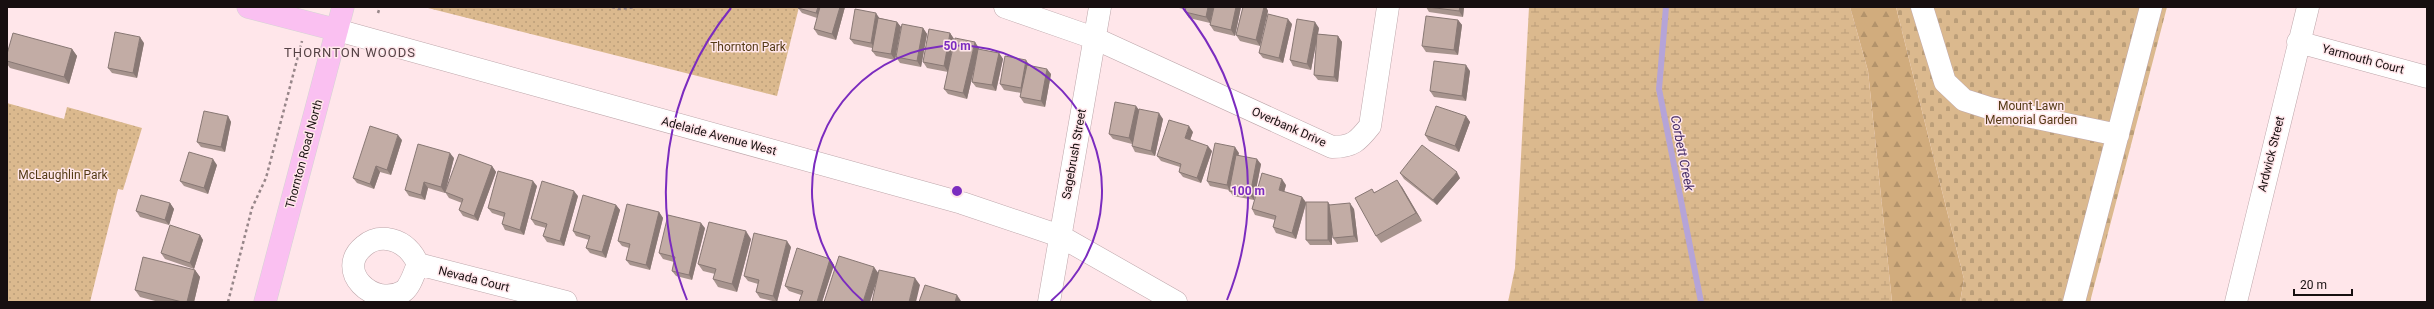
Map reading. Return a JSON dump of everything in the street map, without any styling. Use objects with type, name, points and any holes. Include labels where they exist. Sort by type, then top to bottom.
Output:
[{"type":"main road","name":"Adelaide Avenue West","points":[[248,7],[337,30]]},
{"type":"main road","name":"Thornton Road North","points":[[265,302],[343,7]]},
{"type":"street","name":"Overbank Drive","points":[[1005,7],[1094,38],[1332,147],[1347,147],[1359,139],[1370,126],[1388,7]]},
{"type":"street","name":"Sagebrush Street","points":[[1049,302],[1100,7]]},
{"type":"street","points":[[1922,7],[1945,82],[1964,100],[1989,108],[2118,135]]},
{"type":"street","points":[[2074,302],[2152,7]]},
{"type":"street","name":"Ardwick Street","points":[[2236,302],[2298,42],[2308,7]]},
{"type":"street","name":"Adelaide Avenue West","points":[[337,30],[962,203],[1060,236],[1176,302]]},
{"type":"street","name":"Yarmouth Court","points":[[2298,42],[2427,77]]},
{"type":"street","name":"Nevada Court","points":[[418,264],[557,301]]},
{"type":"path","points":[[378,13],[380,7]]},
{"type":"path","points":[[612,7],[620,9],[635,7]]},
{"type":"path","points":[[228,302],[252,208],[266,178],[300,48]]},
{"type":"green space","name":"Thornton Park","points":[[424,7],[799,7],[777,96]]},
{"type":"green space","points":[[1529,7],[1850,7],[1868,71],[1892,302],[1508,302],[1515,268]]},
{"type":"green space","points":[[1850,7],[1896,7],[1964,279],[1960,302],[1892,302],[1868,71]]},
{"type":"green space","name":"Mount Lawn Memorial Garden","points":[[1896,7],[2167,7],[2090,302],[1960,302],[1964,279]]},
{"type":"green space","name":"McLaughlin Park","points":[[7,103],[64,119],[67,107],[142,128],[123,190],[118,189],[90,302],[7,302]]},
{"type":"building","points":[[798,7],[818,7],[816,13]]},
{"type":"building","points":[[820,7],[840,7],[832,34],[814,29]]},
{"type":"building","points":[[1186,7],[1208,7],[1206,17],[1185,12]]},
{"type":"building","points":[[1214,7],[1236,7],[1231,30],[1210,25]]},
{"type":"building","points":[[1243,7],[1264,7],[1256,40],[1236,35]]},
{"type":"building","points":[[1428,7],[1460,7],[1459,11]]},
{"type":"building","points":[[855,9],[876,13],[871,43],[850,39]]},
{"type":"building","points":[[1268,14],[1288,19],[1279,58],[1259,53]]},
{"type":"building","points":[[1426,16],[1458,20],[1454,50],[1422,46]]},
{"type":"building","points":[[878,18],[897,22],[891,54],[872,51]]},
{"type":"building","points":[[1297,19],[1315,22],[1307,64],[1290,60]]},
{"type":"building","points":[[902,24],[923,28],[917,61],[896,57]]},
{"type":"building","points":[[929,29],[950,33],[944,66],[923,62]]},
{"type":"building","points":[[115,32],[140,37],[133,73],[108,68]]},
{"type":"building","points":[[13,33],[72,49],[64,77],[7,61],[7,54]]},
{"type":"building","points":[[1317,34],[1338,36],[1334,77],[1314,75]]},
{"type":"building","points":[[955,38],[975,42],[963,93],[944,89]]},
{"type":"building","points":[[978,49],[999,53],[992,85],[972,82]]},
{"type":"building","points":[[1005,56],[1026,60],[1021,88],[1000,84]]},
{"type":"building","points":[[1434,61],[1466,65],[1462,96],[1430,91]]},
{"type":"building","points":[[1027,65],[1047,69],[1041,101],[1020,97]]},
{"type":"building","points":[[1115,102],[1136,106],[1129,138],[1109,134]]},
{"type":"building","points":[[1436,106],[1466,116],[1455,146],[1425,135]]},
{"type":"building","points":[[1139,109],[1159,113],[1151,151],[1132,146]]},
{"type":"building","points":[[204,111],[228,116],[221,147],[197,142]]},
{"type":"building","points":[[1169,120],[1189,126],[1185,138],[1208,146],[1197,178],[1179,172],[1181,164],[1157,156]]},
{"type":"building","points":[[370,126],[398,135],[387,170],[376,166],[370,184],[353,178]]},
{"type":"building","points":[[1215,143],[1235,147],[1227,185],[1207,181]]},
{"type":"building","points":[[418,144],[450,153],[441,187],[424,182],[421,195],[405,190]]},
{"type":"building","points":[[1422,145],[1457,172],[1433,200],[1400,173]]},
{"type":"building","points":[[189,152],[213,159],[204,188],[180,181]]},
{"type":"building","points":[[459,154],[492,166],[474,216],[459,210],[463,199],[445,192]]},
{"type":"building","points":[[1236,155],[1257,159],[1250,195],[1229,191]]},
{"type":"building","points":[[498,171],[533,181],[520,230],[502,224],[505,213],[488,208]]},
{"type":"building","points":[[1262,173],[1282,179],[1279,190],[1302,197],[1292,233],[1273,227],[1276,216],[1252,209]]},
{"type":"building","points":[[1397,180],[1416,213],[1376,236],[1355,198],[1372,189],[1374,193]]},
{"type":"building","points":[[542,181],[574,191],[560,241],[543,236],[547,224],[531,219]]},
{"type":"building","points":[[141,195],[170,203],[165,220],[136,211]]},
{"type":"building","points":[[583,195],[616,205],[602,252],[586,248],[590,236],[573,231]]},
{"type":"building","points":[[1306,202],[1328,202],[1328,240],[1306,240]]},
{"type":"building","points":[[1350,203],[1354,236],[1333,238],[1329,205]]},
{"type":"building","points":[[627,204],[659,212],[646,265],[626,260],[630,244],[618,241]]},
{"type":"building","points":[[668,215],[701,223],[689,275],[672,271],[675,257],[659,253]]},
{"type":"building","points":[[709,222],[746,231],[732,284],[713,279],[716,269],[698,264]]},
{"type":"building","points":[[170,225],[200,235],[190,263],[161,253]]},
{"type":"building","points":[[754,233],[787,241],[773,296],[756,292],[759,280],[744,276]]},
{"type":"building","points":[[797,248],[830,259],[817,302],[799,302],[803,291],[785,286]]},
{"type":"building","points":[[839,256],[874,267],[863,302],[824,302]]},
{"type":"building","points":[[143,257],[195,270],[187,302],[135,290]]},
{"type":"building","points":[[879,270],[915,278],[909,302],[872,302]]},
{"type":"building","points":[[925,285],[957,295],[955,302],[919,302]]},
{"type":"waterway","name":"Corbett Creek","points":[[1666,7],[1659,89],[1701,302]]},
{"type":"district","name":"THORNTON WOODS","points":[[350,52]]}]
